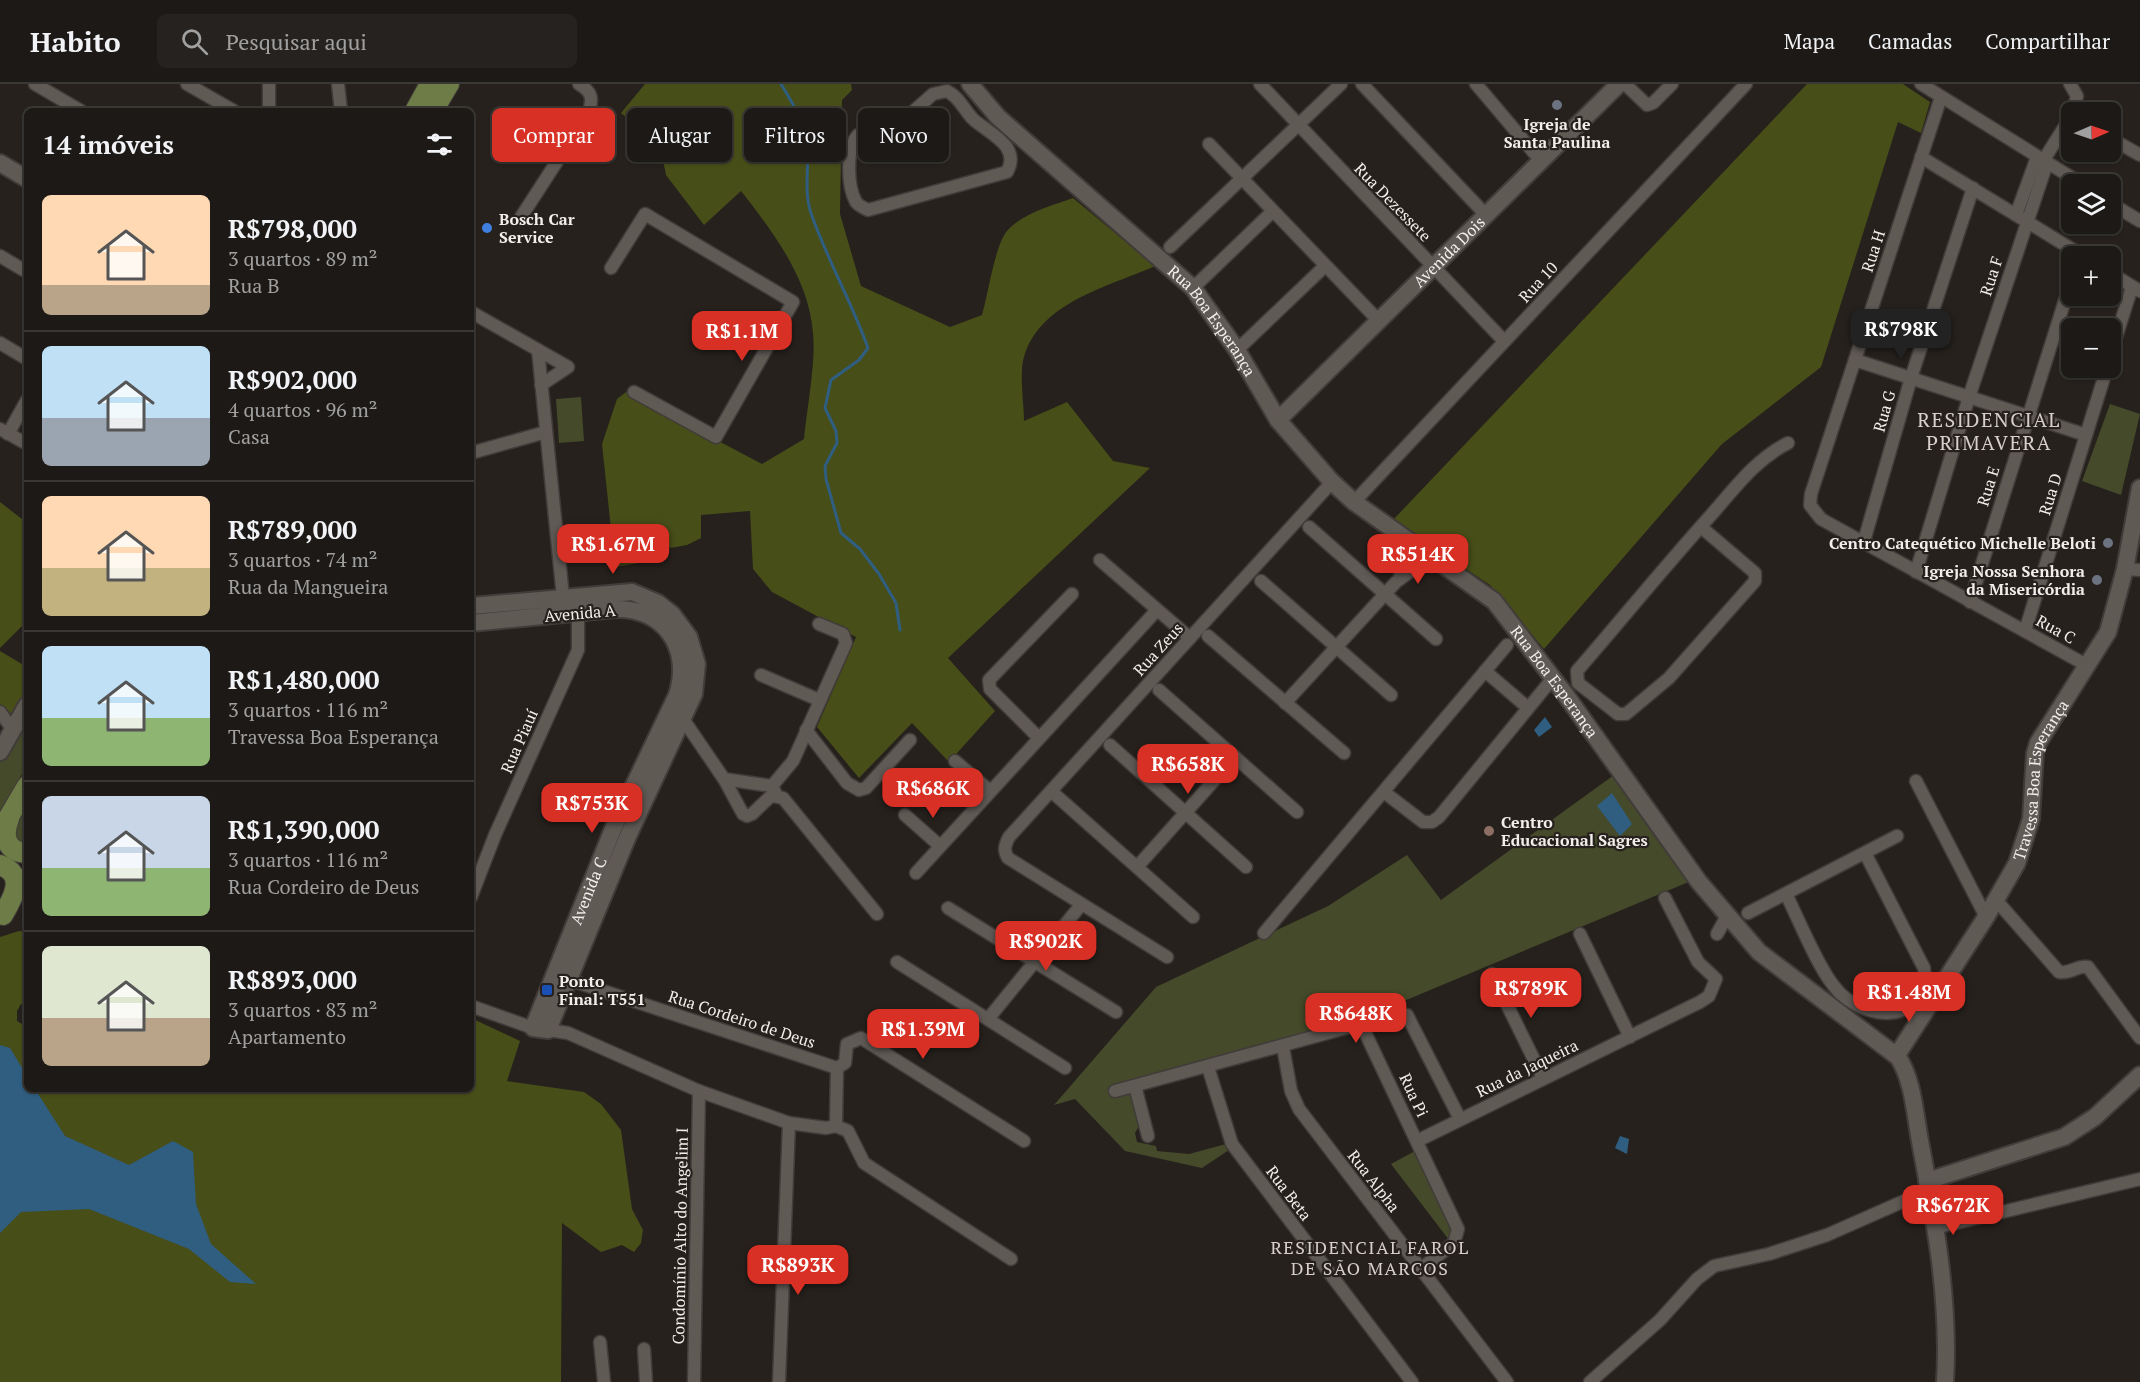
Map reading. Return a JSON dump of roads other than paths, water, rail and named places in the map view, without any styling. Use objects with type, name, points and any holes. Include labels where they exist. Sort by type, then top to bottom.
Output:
[{"type":"main road","points":[[417,108],[430,84]]},
{"type":"main road","points":[[435,108],[449,84]]},
{"type":"main road","name":"Rua Boa Esperança","points":[[970,84],[993,120],[1193,288],[1237,350],[1278,420],[1332,483],[1354,502],[1494,601],[1565,694],[1699,882],[1727,916],[1778,968],[1900,1042]]},
{"type":"main road","name":"Avenida Dois","points":[[1278,420],[1619,84]]},
{"type":"main road","points":[[0,155],[24,168]]},
{"type":"main road","points":[[0,163],[24,177]]},
{"type":"main road","name":"Travessa Boa Esperança","points":[[1900,1042],[1986,917],[2017,863],[2029,830],[2038,743],[2102,646],[2132,569],[2139,496]]},
{"type":"main road","name":"Avenida A","points":[[474,622],[632,592],[658,603],[681,625],[689,637],[697,664]]},
{"type":"main road","name":"Avenida A","points":[[474,606],[573,602],[643,612],[661,623],[675,643]]},
{"type":"main road","name":"Avenida C","points":[[541,1029],[677,695],[682,670],[675,643]]},
{"type":"main road","name":"Avenida C","points":[[541,1029],[567,979],[621,833],[683,720],[694,694],[697,664]]},
{"type":"main road","points":[[0,752],[6,735],[24,709]]},
{"type":"main road","points":[[24,791],[5,824],[6,841],[12,849],[24,852]]},
{"type":"main road","points":[[0,865],[11,871],[17,882],[15,892],[2,917]]},
{"type":"main road","points":[[2,917],[24,883]]},
{"type":"main road","points":[[1900,1042],[1935,1228],[1946,1318],[1945,1382]]},
{"type":"main road","points":[[1928,1186],[2064,1137],[2095,1117],[2136,1081]]},
{"type":"street","points":[[35,84],[76,108]]},
{"type":"street","points":[[269,84],[269,108]]},
{"type":"street","points":[[338,84],[341,108]]},
{"type":"street","points":[[521,217],[589,112],[591,96],[589,91],[579,84]]},
{"type":"street","name":"Rua Dezessete","points":[[1260,84],[1504,342]]},
{"type":"street","points":[[1170,247],[1341,84]]},
{"type":"street","points":[[1362,84],[1486,215]]},
{"type":"street","points":[[1476,84],[1541,161]]},
{"type":"street","points":[[1625,84],[1644,103],[1653,103],[1672,84]]},
{"type":"street","name":"Rua 10","points":[[1354,502],[1746,84]]},
{"type":"street","points":[[1921,84],[2066,174]]},
{"type":"street","points":[[2070,84],[2077,96],[2075,102]]},
{"type":"street","points":[[190,85],[229,108]]},
{"type":"street","points":[[947,91],[955,95],[972,118],[1005,143],[1010,165],[1006,172],[868,210],[856,201],[850,176],[851,144],[858,135],[899,124],[933,94],[947,91]]},
{"type":"street","name":"Rua H","points":[[1814,484],[1941,97]]},
{"type":"street","name":"Rua F","points":[[1916,572],[1970,397],[2021,218],[2043,160],[2061,132]]},
{"type":"street","points":[[1209,144],[1379,321]]},
{"type":"street","points":[[2121,144],[2140,155]]},
{"type":"street","points":[[1921,157],[2064,246]]},
{"type":"street","name":"Rua G","points":[[1864,542],[1911,378],[1973,188]]},
{"type":"street","points":[[2121,210],[2140,221]]},
{"type":"street","points":[[1193,288],[1273,211]]},
{"type":"street","points":[[611,268],[645,214],[793,302],[716,437],[634,392]]},
{"type":"street","points":[[0,256],[24,270]]},
{"type":"street","points":[[1237,350],[1325,266]]},
{"type":"street","points":[[2121,280],[2136,289],[2121,328]]},
{"type":"street","name":"Rua E","points":[[1970,602],[2063,306]]},
{"type":"street","points":[[474,314],[568,369],[542,385]]},
{"type":"street","points":[[0,343],[24,357]]},
{"type":"street","name":"Rua Piauí","points":[[474,889],[495,835],[578,650],[573,602],[546,432],[538,350]]},
{"type":"street","points":[[1855,360],[2086,435]]},
{"type":"street","name":"Rua D","points":[[2025,631],[2104,378]]},
{"type":"street","points":[[24,404],[4,431],[24,442]]},
{"type":"street","points":[[474,452],[546,432]]},
{"type":"street","name":"Rua Boa Esperança","points":[[1701,527],[1755,573],[1755,581],[1669,678],[1626,714],[1618,714],[1578,682],[1577,671],[1701,527],[1759,462],[1788,443]]},
{"type":"street","name":"Rua Zeus","points":[[1081,905],[1008,858],[1004,852],[1009,837],[1332,483]]},
{"type":"street","name":"Rua C","points":[[1814,484],[1810,500],[1813,511],[1821,519],[2088,666]]},
{"type":"street","points":[[1309,527],[1436,639]]},
{"type":"street","points":[[1285,703],[1386,594],[1396,582],[1417,546]]},
{"type":"street","points":[[1396,582],[1431,556]]},
{"type":"street","points":[[1100,560],[1190,638]]},
{"type":"street","points":[[1261,581],[1391,695]]},
{"type":"street","points":[[1039,738],[990,689],[989,680],[1072,594]]},
{"type":"street","points":[[916,873],[1157,610]]},
{"type":"street","points":[[683,720],[747,816],[772,791],[793,760],[846,643],[843,634],[819,624]]},
{"type":"street","points":[[1208,636],[1344,753]]},
{"type":"street","points":[[1264,933],[1508,645]]},
{"type":"street","points":[[1485,671],[1527,707]]},
{"type":"street","points":[[761,675],[819,700]]},
{"type":"street","points":[[1384,792],[1423,822],[1432,822],[1448,808],[1527,707],[1553,678]]},
{"type":"street","points":[[1565,694],[1578,682]]},
{"type":"street","points":[[1159,690],[1297,812]]},
{"type":"street","points":[[0,712],[6,735]]},
{"type":"street","points":[[806,730],[847,783],[859,790],[866,788],[910,740]]},
{"type":"street","points":[[1110,745],[1246,867]]},
{"type":"street","points":[[1137,867],[1235,757]]},
{"type":"street","points":[[954,761],[990,791]]},
{"type":"street","points":[[724,779],[772,791],[783,798],[877,914]]},
{"type":"street","points":[[1916,781],[1986,917]]},
{"type":"street","points":[[1051,791],[1193,917]]},
{"type":"street","points":[[905,815],[940,846]]},
{"type":"street","points":[[1748,913],[1897,836]]},
{"type":"street","points":[[1786,894],[1833,986],[1854,1003],[1868,1009],[1890,1013],[1910,1007],[1923,987],[1924,968],[1864,853]]},
{"type":"street","name":"Rua da Jaqueira","points":[[1417,1141],[1709,996],[1716,979],[1698,962],[1665,898]]},
{"type":"street","points":[[1996,900],[2059,972],[2067,973],[2078,967],[2088,967],[2140,1038]]},
{"type":"street","points":[[987,1019],[1081,905],[1167,957]]},
{"type":"street","points":[[948,908],[1116,1012]]},
{"type":"street","points":[[1717,934],[1727,916]]},
{"type":"street","points":[[1580,934],[1630,1037]]},
{"type":"street","points":[[897,962],[1065,1068]]},
{"type":"street","points":[[1492,974],[1543,1078]]},
{"type":"street","name":"Rua Cordeiro de Deus","points":[[567,979],[837,1068]]},
{"type":"street","points":[[474,1007],[541,1029],[568,1033],[699,1091],[789,1123],[817,1127],[836,1126],[848,1131],[864,1163],[1011,1259]]},
{"type":"street","points":[[1407,1016],[1460,1119]]},
{"type":"street","name":"Rua Pi","points":[[1115,1091],[1283,1047],[1353,1026],[1362,1026],[1458,1233],[1454,1243],[1422,1269]]},
{"type":"street","points":[[836,1126],[837,1068],[845,1062],[847,1044],[861,1038],[1024,1141]]},
{"type":"street","name":"Rua Alpha","points":[[1283,1047],[1292,1091],[1299,1109],[1507,1382]]},
{"type":"street","name":"Rua Beta","points":[[1208,1067],[1233,1144],[1412,1382]]},
{"type":"street","points":[[1135,1086],[1148,1136]]},
{"type":"street","name":"Condomínio Alto do Angelim I","points":[[694,1382],[699,1091]]},
{"type":"street","points":[[779,1382],[789,1123]]},
{"type":"street","points":[[1935,1228],[2140,1179]]},
{"type":"street","points":[[1590,1382],[1660,1320],[1697,1279],[1714,1266],[1769,1254],[1827,1235],[1928,1186]]},
{"type":"street","points":[[600,1342],[604,1382]]},
{"type":"street","points":[[644,1349],[646,1382]]},
{"type":"water","points":[[1545,717],[1552,727],[1539,737],[1534,730]]},
{"type":"water","points":[[1612,793],[1632,824],[1620,836],[1597,806]]},
{"type":"water","points":[[0,1045],[10,1048],[24,1071],[24,1092],[37,1092],[65,1136],[129,1165],[173,1141],[193,1152],[196,1204],[211,1244],[256,1284],[230,1282],[189,1249],[89,1209],[21,1212],[0,1233]]},
{"type":"water","points":[[1620,1136],[1629,1139],[1627,1154],[1615,1148]]},
{"type":"waterway","points":[[781,84],[796,110],[804,131],[807,148],[807,187],[812,216],[868,348],[859,360],[831,380],[825,408],[836,431],[837,443],[825,466],[826,479],[841,533],[860,549],[879,574],[896,603],[900,630]]},
{"type":"place","name":"Igreja de Santa Paulina","points":[[1557,105]]},
{"type":"place","name":"Bosch Car Service","points":[[487,228]]},
{"type":"place","name":"Centro Catequético Michelle Beloti","points":[[2108,543]]},
{"type":"place","name":"Igreja Nossa Senhora da Misericórdia","points":[[2097,580]]},
{"type":"place","name":"Centro Educacional Sagres","points":[[1489,831]]},
{"type":"place","name":"Ponto Final: T551","points":[[547,990]]},
{"type":"district","name":"RESIDENCIAL PRIMAVERA","points":[[1989,430]]},
{"type":"district","name":"RESIDENCIAL FAROL DE SÃO MARCOS","points":[[1370,1257]]}]
